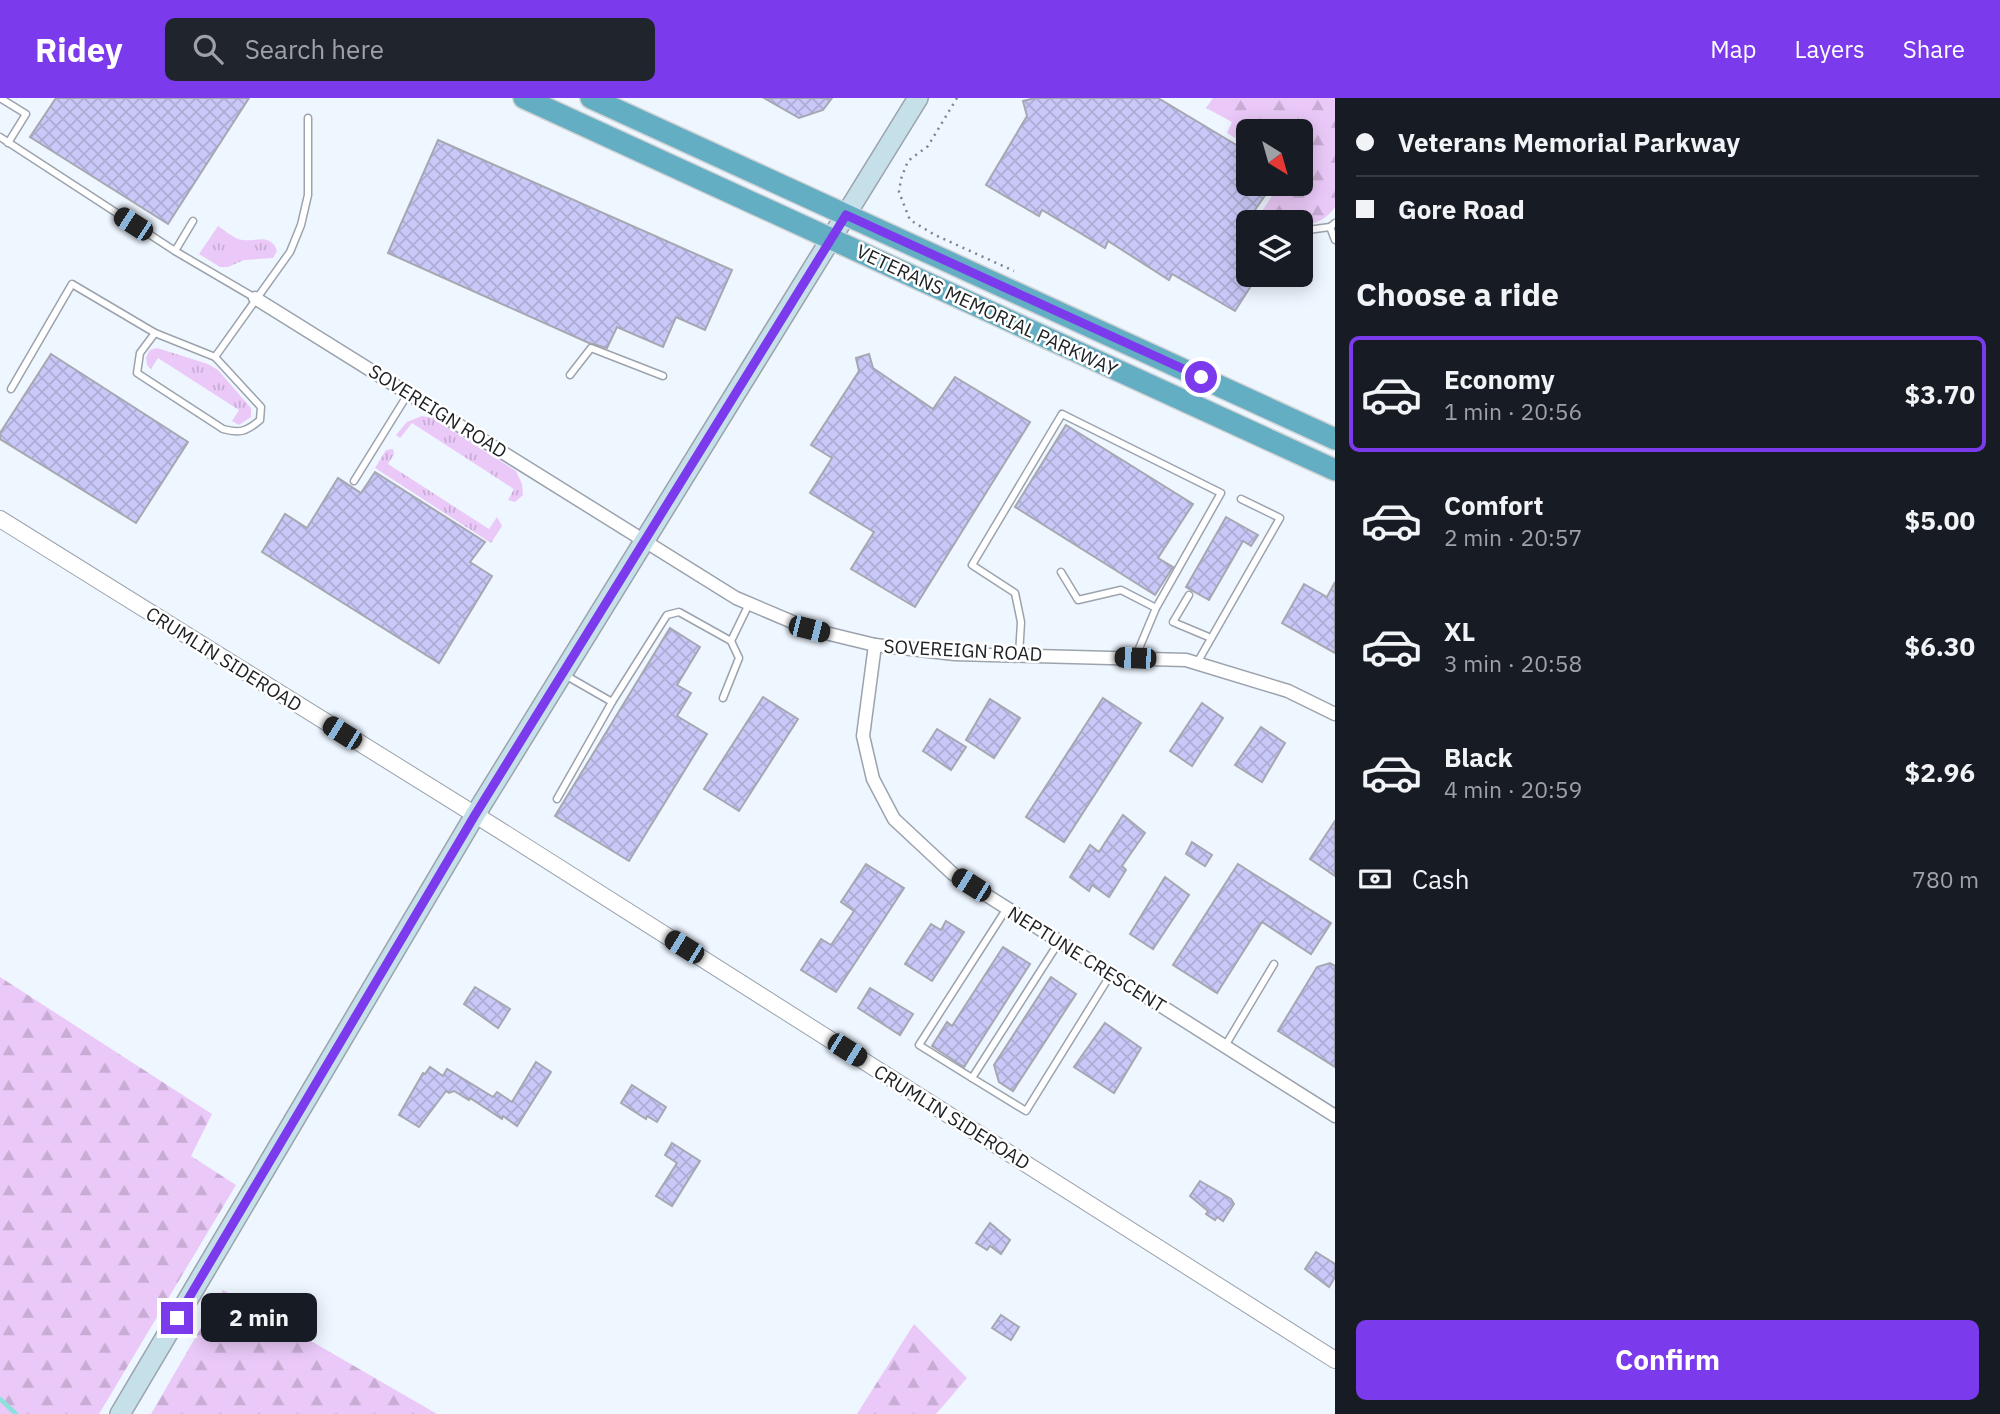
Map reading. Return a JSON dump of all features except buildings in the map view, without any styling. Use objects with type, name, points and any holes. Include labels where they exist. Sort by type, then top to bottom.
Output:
[{"type":"highway","name":"VETERANS MEMORIAL PARKWAY","points":[[524,98],[1335,470]]},
{"type":"highway","name":"VETERANS MEMORIAL PARKWAY","points":[[591,98],[1335,439]]},
{"type":"main road","points":[[120,1414],[475,815],[918,98]]},
{"type":"street","name":"SOVEREIGN ROAD","points":[[256,298],[736,598],[809,629],[875,645],[955,654],[1186,660],[1287,691],[1335,715]]},
{"type":"street","name":"CRUMLIN SIDEROAD","points":[[0,519],[475,815],[1335,1360]]},
{"type":"street","name":"NEPTUNE CRESCENT","points":[[875,645],[863,736],[873,779],[894,819],[953,874],[1335,1116]]},
{"type":"lane","points":[[0,98],[26,114],[8,143]]},
{"type":"lane","points":[[215,357],[290,252],[302,225],[308,195],[308,118]]},
{"type":"lane","points":[[0,137],[175,251],[256,298]]},
{"type":"lane","points":[[175,251],[192,221]]},
{"type":"lane","points":[[1313,229],[1332,225],[1335,240]]},
{"type":"lane","points":[[11,389],[72,284],[155,333],[215,357],[261,407],[260,420],[249,430],[236,433],[223,429],[137,373],[141,353],[155,333]]},
{"type":"lane","points":[[570,375],[591,348],[663,376]]},
{"type":"lane","points":[[354,481],[409,393]]},
{"type":"lane","points":[[1019,655],[1021,622],[1015,593],[972,565],[1062,414],[1221,492],[1156,608],[1135,658]]},
{"type":"lane","points":[[1196,663],[1280,518],[1241,499]]},
{"type":"lane","points":[[1060,572],[1078,600],[1121,590],[1156,608]]},
{"type":"lane","points":[[1189,595],[1173,622],[1211,638]]},
{"type":"lane","points":[[731,641],[750,604]]},
{"type":"lane","points":[[557,799],[612,702],[667,615],[679,611],[731,641],[739,658],[723,698]]},
{"type":"lane","points":[[562,673],[612,702]]},
{"type":"lane","points":[[1007,908],[919,1045],[1026,1111],[1111,974]]},
{"type":"lane","points":[[972,1078],[1059,942]]},
{"type":"lane","points":[[1225,1046],[1275,964]]},
{"type":"path","points":[[957,98],[928,146],[908,161],[899,192],[910,220],[935,235],[1016,272]]},
{"type":"green space","points":[[1213,98],[1335,98],[1335,207],[1329,215],[1313,223],[1313,210],[1263,210],[1272,196],[1313,196],[1313,119],[1236,119],[1236,139],[1227,133],[1232,122],[1206,108]]},
{"type":"green space","points":[[218,226],[238,239],[270,241],[277,251],[273,258],[244,260],[228,267],[220,267],[199,254]]},
{"type":"green space","points":[[157,348],[208,364],[218,370],[251,408],[251,417],[239,425],[232,421],[239,410],[158,358],[151,369],[147,365],[146,357],[150,350]]},
{"type":"green space","points":[[422,416],[433,418],[516,471],[522,484],[523,495],[515,502],[508,500],[514,489],[412,423],[400,438],[396,435],[407,422]]},
{"type":"green space","points":[[393,449],[394,454],[388,464],[489,529],[497,517],[502,526],[491,543],[375,468],[386,450]]},
{"type":"green space","points":[[0,977],[212,1114],[191,1156],[236,1185],[99,1414],[0,1414]]},
{"type":"green space","points":[[223,1290],[437,1414],[151,1414]]},
{"type":"green space","points":[[914,1324],[967,1378],[936,1414],[857,1414]]},
{"type":"waterway","points":[[0,1399],[16,1414]]},
{"type":"route","points":[[177,1318],[475,815],[846,215],[1201,377]]}]
